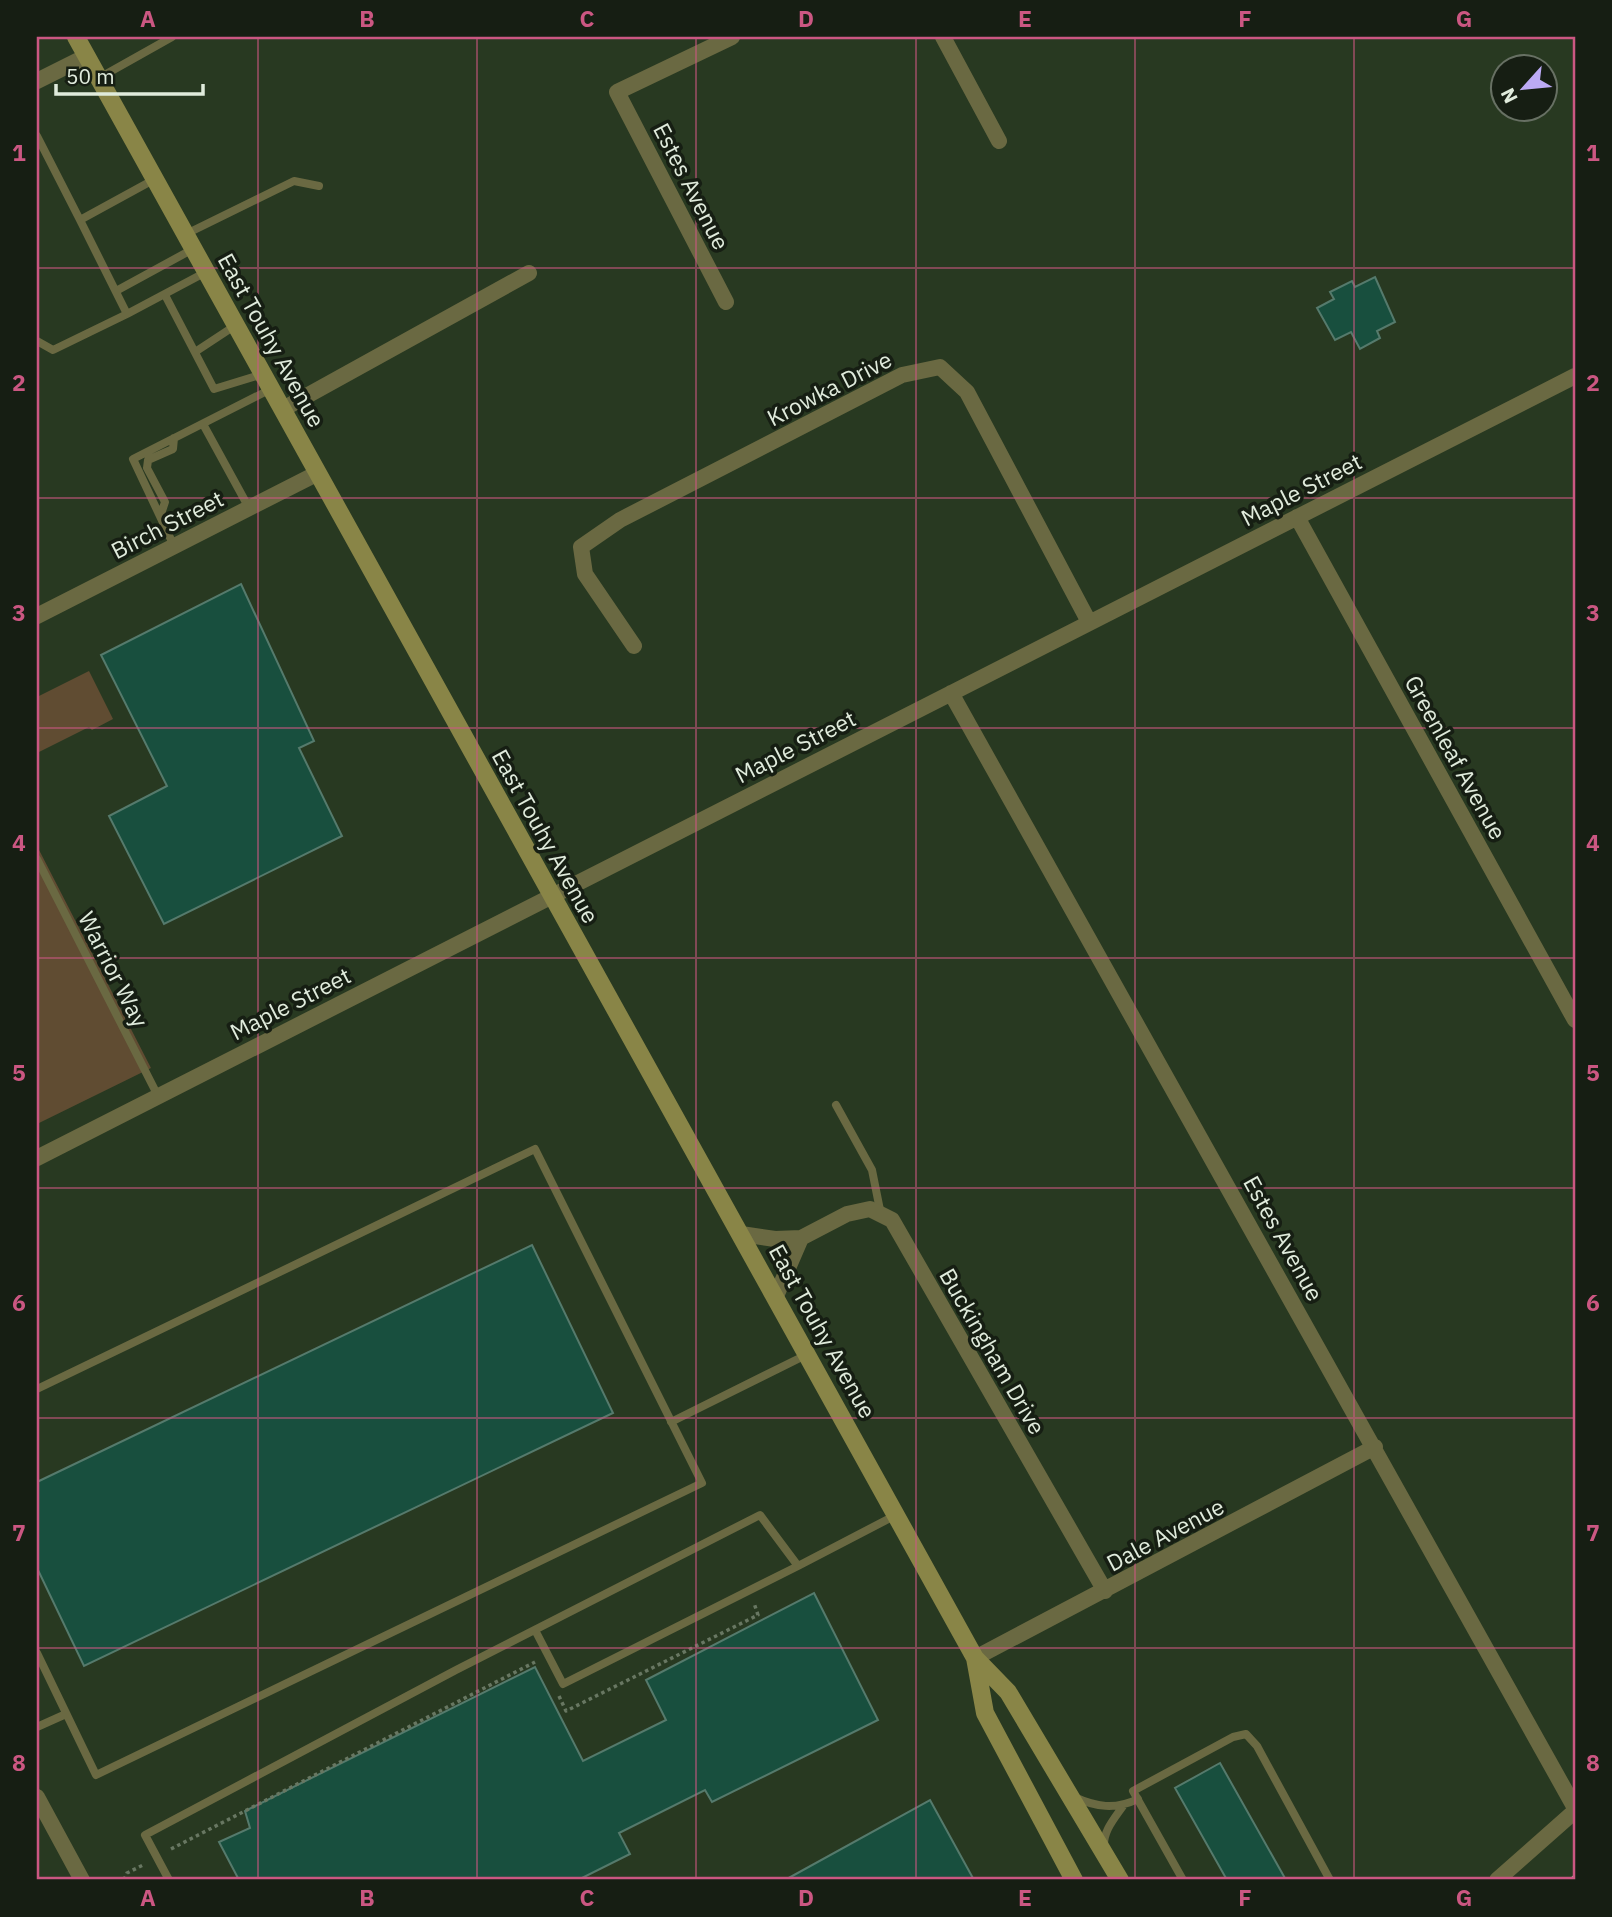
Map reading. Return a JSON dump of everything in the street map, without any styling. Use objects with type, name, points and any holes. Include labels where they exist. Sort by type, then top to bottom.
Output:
[{"type":"main road","name":"East Touhy Avenue","points":[[76,37],[975,1658],[1008,1692],[1120,1880]]},
{"type":"main road","name":"East Touhy Avenue","points":[[975,1658],[985,1713],[1074,1880]]},
{"type":"street","name":"Estes Avenue","points":[[726,302],[617,92],[732,37]]},
{"type":"street","points":[[943,37],[999,141]]},
{"type":"street","points":[[37,81],[87,56]]},
{"type":"street","points":[[283,409],[529,273]]},
{"type":"street","name":"Krowka Drive","points":[[634,646],[585,574],[581,547],[620,520],[902,375],[940,367],[967,392],[1090,622]]},
{"type":"street","name":"Maple Street","points":[[37,1158],[1575,376]]},
{"type":"street","name":"Birch Street","points":[[37,616],[318,473]]},
{"type":"street","name":"Greenleaf Avenue","points":[[1297,517],[1575,1020]]},
{"type":"street","name":"Estes Avenue","points":[[951,693],[1376,1447],[1575,1809]]},
{"type":"street","points":[[741,1234],[775,1239],[801,1238],[847,1214],[870,1209],[881,1214]]},
{"type":"street","name":"Buckingham Drive","points":[[881,1214],[892,1220],[1105,1591]]},
{"type":"street","points":[[776,1296],[801,1238]]},
{"type":"street","name":"Dale Avenue","points":[[975,1658],[1376,1447]]},
{"type":"street","points":[[37,1797],[82,1880]]},
{"type":"street","points":[[1497,1880],[1575,1809]]},
{"type":"lane","points":[[99,78],[172,37]]},
{"type":"lane","points":[[37,136],[127,314]]},
{"type":"lane","points":[[80,220],[155,179]]},
{"type":"lane","points":[[116,291],[190,241],[294,181],[319,186]]},
{"type":"lane","points":[[37,341],[53,350],[207,272]]},
{"type":"lane","points":[[165,295],[214,389],[267,382]]},
{"type":"lane","points":[[195,352],[236,325]]},
{"type":"lane","points":[[174,546],[132,459],[203,424],[267,382]]},
{"type":"lane","points":[[203,424],[249,508]]},
{"type":"lane","points":[[160,514],[165,502],[147,468],[148,460],[173,449],[174,438]]},
{"type":"lane","name":"Warrior Way","points":[[37,859],[158,1096]]},
{"type":"lane","points":[[836,1105],[872,1170],[881,1214]]},
{"type":"lane","points":[[37,1389],[535,1149],[702,1483],[96,1775],[37,1653]]},
{"type":"lane","points":[[671,1422],[808,1354]]},
{"type":"lane","points":[[169,1880],[145,1835],[760,1515],[798,1566]]},
{"type":"lane","points":[[535,1630],[563,1684],[896,1515]]},
{"type":"lane","points":[[37,1727],[66,1714]]},
{"type":"lane","points":[[1183,1880],[1133,1791],[1233,1737],[1245,1734],[1257,1746],[1330,1880]]},
{"type":"lane","points":[[1071,1796],[1091,1805],[1123,1806],[1138,1799]]},
{"type":"lane","points":[[1105,1854],[1104,1838],[1123,1806]]},
{"type":"path","points":[[556,1690],[566,1711],[758,1615],[753,1602],[755,1599]]},
{"type":"path","points":[[171,1849],[540,1659]]},
{"type":"path","points":[[124,1880],[127,1873],[143,1865]]},
{"type":"shaded area","points":[[89,671],[113,719],[92,730],[89,727],[37,753],[37,697]]},
{"type":"shaded area","points":[[37,846],[151,1068],[37,1124]]},
{"type":"building","points":[[1375,277],[1395,322],[1377,331],[1380,338],[1360,349],[1351,332],[1335,340],[1317,308],[1334,299],[1330,292],[1352,281],[1355,287]]},
{"type":"building","points":[[241,584],[314,741],[299,748],[342,836],[164,924],[109,816],[167,786],[101,655]]},
{"type":"building","points":[[532,1245],[613,1413],[84,1666],[37,1568],[37,1482]]},
{"type":"building","points":[[814,1593],[878,1720],[712,1802],[705,1790],[619,1833],[630,1854],[578,1880],[239,1880],[219,1842],[250,1828],[245,1811],[535,1667],[583,1761],[666,1720],[646,1680]]},
{"type":"building","points":[[1220,1763],[1286,1880],[1227,1880],[1175,1788]]},
{"type":"building","points":[[930,1800],[974,1880],[785,1880]]}]
